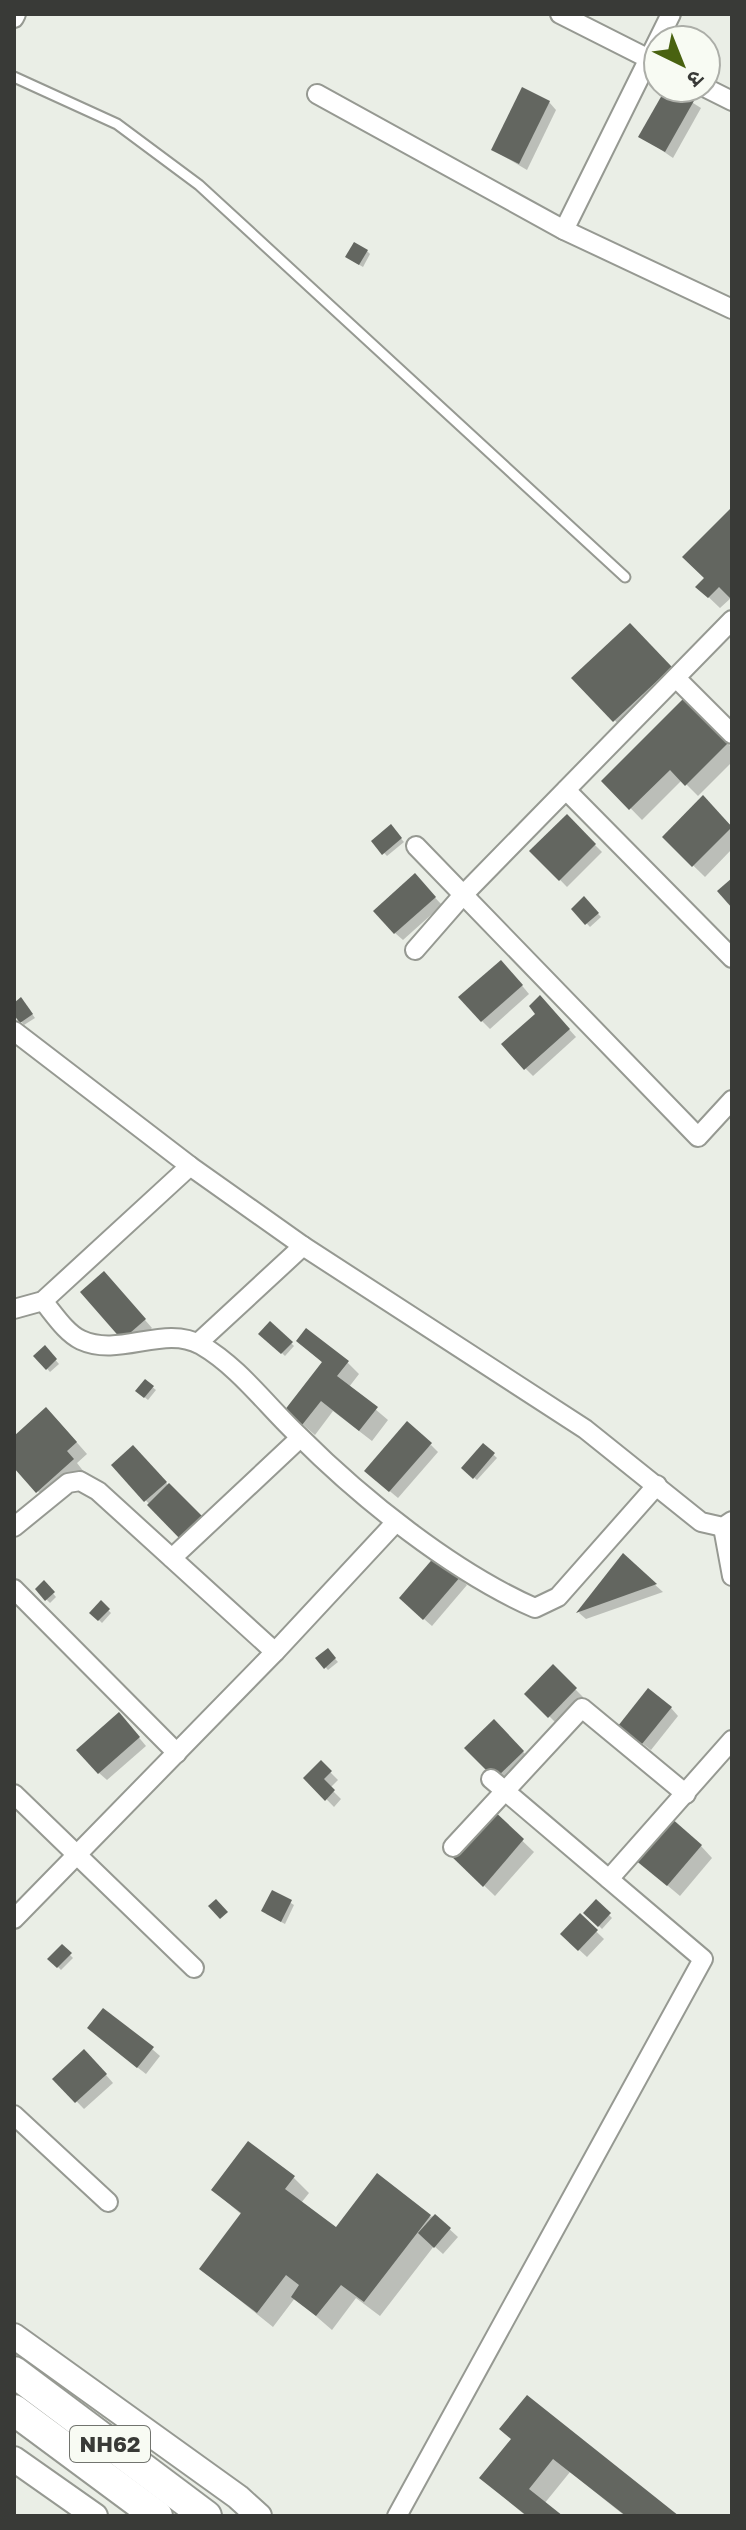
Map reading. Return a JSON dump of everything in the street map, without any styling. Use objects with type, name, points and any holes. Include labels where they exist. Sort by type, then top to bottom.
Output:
[{"type":"highway","name":"NH62","points":[[14,2372],[206,2516]]},
{"type":"highway","name":"NH62","points":[[14,2410],[157,2516]]},
{"type":"street","points":[[560,14],[642,55]]},
{"type":"street","points":[[564,230],[642,82]]},
{"type":"street","points":[[317,94],[564,230],[732,309]]},
{"type":"street","points":[[415,950],[463,895],[732,620]]},
{"type":"street","points":[[676,678],[732,734]]},
{"type":"street","points":[[566,790],[732,958]]},
{"type":"street","points":[[416,846],[698,1137],[732,1100]]},
{"type":"street","points":[[14,1031],[190,1166],[303,1246],[585,1429],[701,1522],[728,1524],[732,1576]]},
{"type":"street","points":[[14,1309],[43,1301],[190,1166]]},
{"type":"street","points":[[198,1343],[303,1246]]},
{"type":"street","points":[[43,1301],[80,1340],[126,1346],[179,1338],[198,1343],[223,1360],[300,1438],[395,1523],[535,1608],[558,1597],[657,1485]]},
{"type":"street","points":[[172,1558],[300,1438]]},
{"type":"street","points":[[14,1527],[68,1483],[80,1481],[98,1491],[275,1652]]},
{"type":"street","points":[[14,1919],[275,1652],[395,1523]]},
{"type":"street","points":[[14,1589],[177,1753]]},
{"type":"street","points":[[453,1847],[498,1785],[582,1708],[686,1794]]},
{"type":"street","points":[[609,1879],[732,1740]]},
{"type":"street","points":[[397,2516],[703,1959],[498,1785]]},
{"type":"street","points":[[14,1794],[194,1968]]},
{"type":"street","points":[[14,2115],[108,2202]]},
{"type":"street","points":[[14,2336],[238,2497],[259,2516]]},
{"type":"street","points":[[14,2459],[95,2516]]},
{"type":"lane","points":[[14,77],[117,124],[187,176],[625,577]]},
{"type":"building","points":[[522,87],[550,101],[519,164],[491,150]]},
{"type":"building","points":[[657,104],[692,104],[665,152],[638,137]]},
{"type":"building","points":[[354,242],[368,250],[359,265],[345,257]]},
{"type":"building","points":[[732,507],[732,600],[719,587],[708,598],[695,587],[704,578],[682,557]]},
{"type":"building","points":[[630,623],[672,667],[613,722],[571,678]]},
{"type":"building","points":[[686,696],[728,743],[685,786],[670,770],[629,810],[601,781]]},
{"type":"building","points":[[703,795],[732,827],[692,867],[662,837]]},
{"type":"building","points":[[567,814],[596,844],[559,881],[529,851]]},
{"type":"building","points":[[391,824],[402,838],[382,855],[371,841]]},
{"type":"building","points":[[415,873],[436,897],[394,934],[373,911]]},
{"type":"building","points":[[732,878],[732,908],[717,891]]},
{"type":"building","points":[[584,896],[599,913],[585,925],[571,909]]},
{"type":"building","points":[[501,960],[523,985],[481,1022],[458,997]]},
{"type":"building","points":[[540,995],[570,1029],[524,1070],[501,1044],[535,1014],[529,1006]]},
{"type":"building","points":[[21,997],[33,1014],[20,1023],[14,1015],[14,1003]]},
{"type":"building","points":[[104,1271],[146,1319],[122,1340],[80,1292]]},
{"type":"building","points":[[270,1321],[293,1342],[281,1354],[258,1334]]},
{"type":"building","points":[[306,1328],[349,1361],[337,1376],[378,1407],[359,1431],[321,1401],[302,1425],[284,1411],[322,1362],[296,1341]]},
{"type":"building","points":[[45,1345],[57,1359],[46,1370],[33,1356]]},
{"type":"building","points":[[145,1379],[154,1386],[144,1398],[135,1391]]},
{"type":"building","points":[[46,1407],[77,1442],[67,1451],[74,1459],[36,1493],[14,1468],[14,1436]]},
{"type":"building","points":[[407,1421],[432,1443],[389,1492],[364,1471]]},
{"type":"building","points":[[483,1443],[495,1453],[473,1479],[461,1468]]},
{"type":"building","points":[[133,1445],[167,1482],[144,1502],[111,1465]]},
{"type":"building","points":[[169,1483],[206,1520],[183,1542],[147,1505]]},
{"type":"building","points":[[623,1553],[657,1584],[576,1613]]},
{"type":"building","points":[[436,1555],[461,1576],[423,1620],[399,1598]]},
{"type":"building","points":[[44,1580],[55,1592],[45,1601],[35,1589]]},
{"type":"building","points":[[101,1600],[110,1609],[98,1621],[89,1613]]},
{"type":"building","points":[[328,1648],[336,1658],[324,1669],[315,1658]]},
{"type":"building","points":[[553,1664],[577,1688],[548,1718],[524,1694]]},
{"type":"building","points":[[648,1688],[672,1707],[642,1744],[618,1726]]},
{"type":"building","points":[[119,1712],[140,1737],[98,1774],[76,1750]]},
{"type":"building","points":[[494,1719],[524,1751],[495,1779],[464,1748]]},
{"type":"building","points":[[321,1760],[332,1771],[324,1779],[335,1790],[325,1801],[303,1778]]},
{"type":"building","points":[[491,1808],[524,1839],[483,1887],[448,1853]]},
{"type":"building","points":[[670,1817],[702,1845],[667,1886],[634,1859]]},
{"type":"building","points":[[272,1890],[292,1900],[281,1922],[261,1911]]},
{"type":"building","points":[[216,1899],[228,1912],[220,1919],[208,1906]]},
{"type":"building","points":[[596,1899],[611,1913],[598,1927],[583,1913]]},
{"type":"building","points":[[580,1913],[598,1930],[578,1951],[560,1934]]},
{"type":"building","points":[[62,1944],[72,1953],[57,1968],[47,1959]]},
{"type":"building","points":[[103,2008],[154,2047],[137,2068],[87,2028]]},
{"type":"building","points":[[84,2049],[107,2074],[75,2103],[52,2079]]},
{"type":"building","points":[[248,2141],[295,2176],[285,2189],[336,2227],[377,2173],[431,2215],[364,2302],[341,2285],[316,2316],[291,2297],[299,2285],[286,2275],[257,2313],[199,2269],[241,2213],[211,2190]]},
{"type":"building","points":[[435,2214],[451,2228],[434,2248],[418,2233]]},
{"type":"building","points":[[527,2395],[679,2516],[626,2516],[553,2459],[529,2489],[563,2516],[527,2516],[479,2478],[511,2439],[499,2429]]}]
